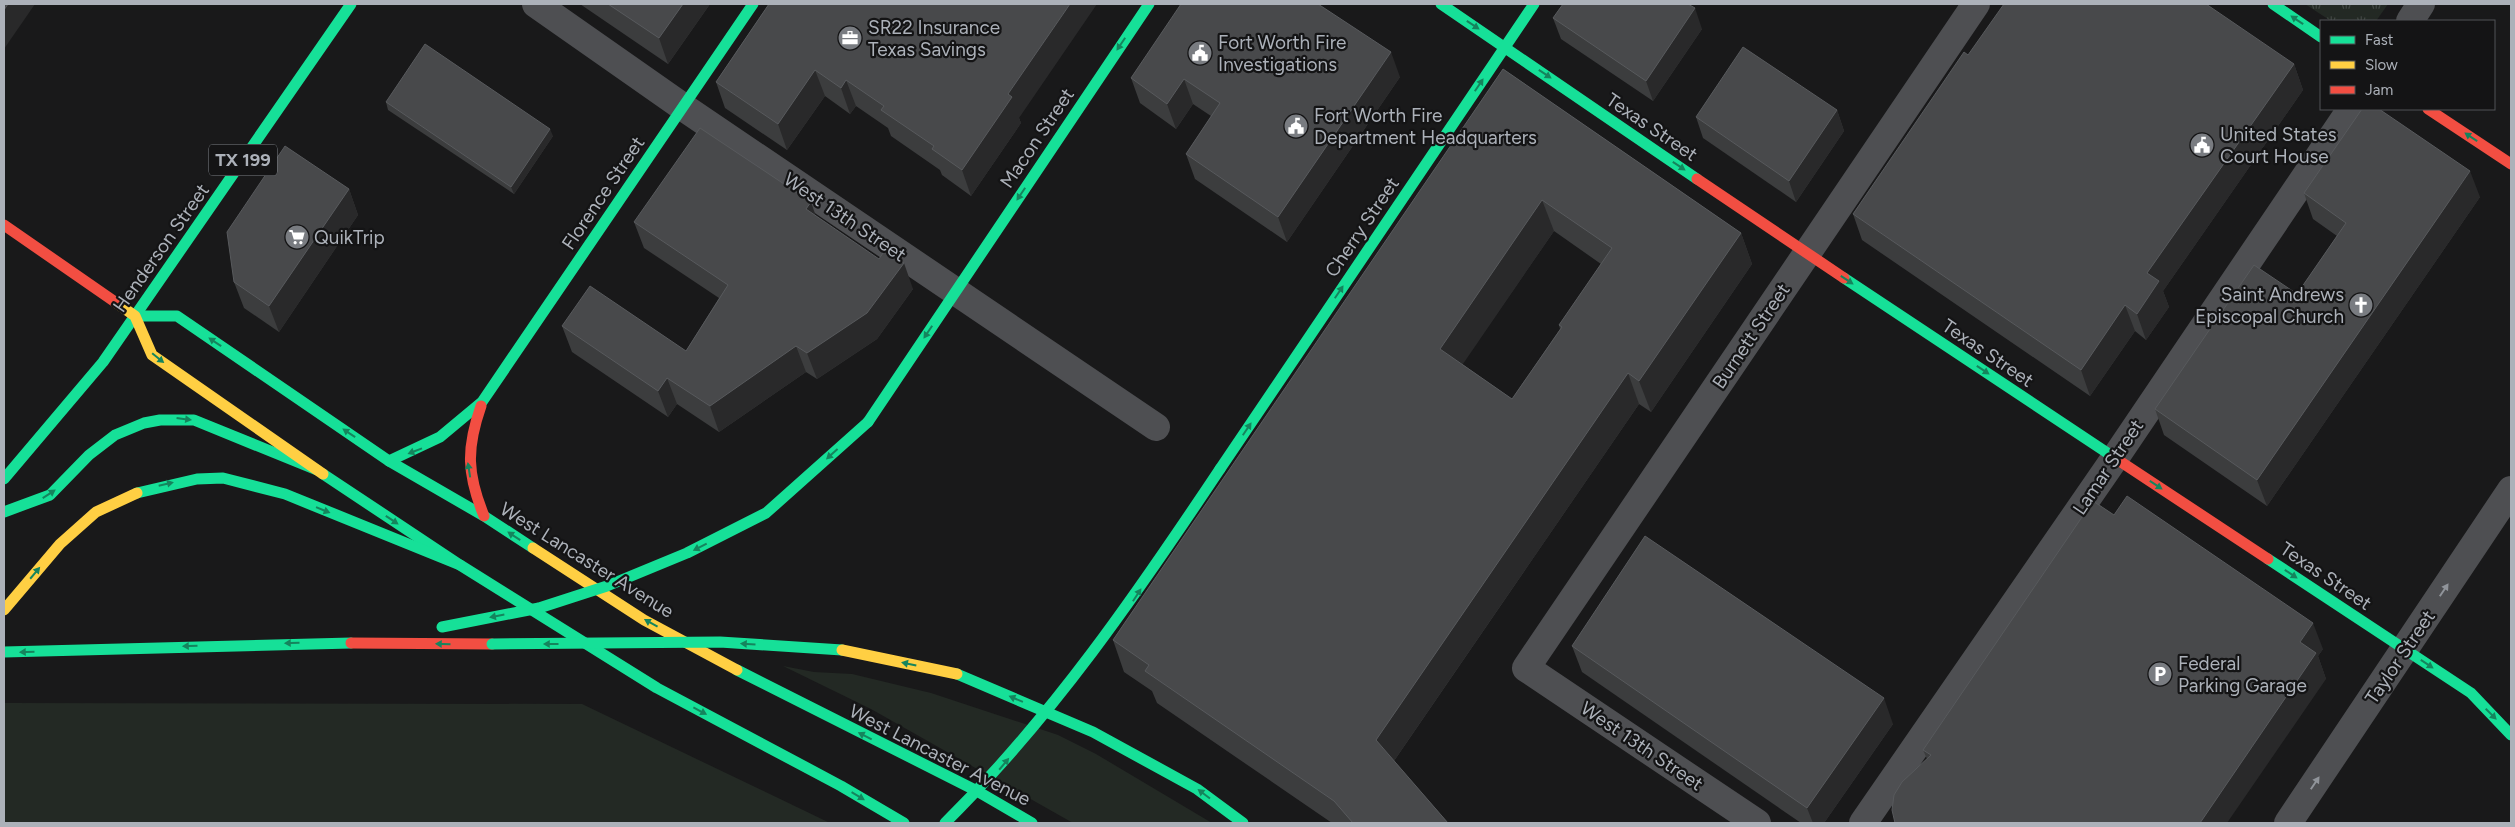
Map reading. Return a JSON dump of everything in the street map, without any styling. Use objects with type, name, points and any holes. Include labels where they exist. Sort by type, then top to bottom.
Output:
[{"type":"main road","name":"Henderson Street","points":[[4,480],[78,393],[136,316],[351,4]]},
{"type":"main road","name":"Florence Street","points":[[389,461],[425,447],[460,426],[482,402],[753,4]]},
{"type":"main road","name":"Macon Street","points":[[438,628],[539,608],[607,586],[687,553],[766,513],[868,422],[1148,4]]},
{"type":"main road","name":"Texas Street","points":[[1441,4],[1807,254],[2471,693],[2511,735]]},
{"type":"main road","name":"Cherry Street","points":[[945,823],[998,770],[1093,655],[1129,607],[1534,4]]},
{"type":"main road","points":[[2273,4],[2320,36]]},
{"type":"main road","points":[[2430,110],[2511,164]]},
{"type":"main road","points":[[4,225],[136,316],[152,355],[317,470],[460,565],[657,688],[841,786],[903,822]]},
{"type":"main road","name":"West Lancaster Avenue","points":[[136,316],[177,316],[389,461],[484,516],[644,620],[755,680],[977,791],[1032,823]]},
{"type":"main road","name":"Florence Street","points":[[482,402],[471,432],[468,460],[472,488],[484,516]]},
{"type":"main road","points":[[4,512],[50,495],[87,454],[115,433],[136,424],[157,419],[177,418],[194,420],[317,470]]},
{"type":"main road","points":[[4,610],[60,544],[96,512],[143,490],[197,479],[223,478],[285,494],[460,565]]},
{"type":"main road","points":[[341,642],[415,632]]},
{"type":"main road","points":[[4,652],[341,642],[492,644],[720,642],[833,649],[957,674],[1093,732],[1197,789],[1243,823]]},
{"type":"street","name":"West 13th Street","points":[[536,4],[683,107],[1156,427]]},
{"type":"street","name":"Burnett Street","points":[[1526,668],[1976,4]]},
{"type":"street","points":[[2411,20],[2421,4]]},
{"type":"street","name":"Lamar Street","points":[[1863,823],[2115,458],[2350,110]]},
{"type":"street","name":"Taylor Street","points":[[2288,823],[2511,490]]},
{"type":"street","name":"West 13th Street","points":[[1526,668],[1757,823]]},
{"type":"green space","points":[[2305,4],[2388,4],[2377,20],[2329,20]]},
{"type":"green space","points":[[783,666],[814,672],[852,674],[931,693],[1058,735],[1096,754],[1212,823],[1073,823],[871,709]]},
{"type":"green space","points":[[4,703],[582,704],[830,823],[4,823]]},
{"type":"building","points":[[608,4],[683,4],[659,38]]},
{"type":"building","points":[[769,4],[1070,4],[1008,94],[1012,97],[962,170],[932,149],[934,146],[881,110],[884,106],[846,80],[841,88],[815,70],[778,124],[716,82]]},
{"type":"building","points":[[1181,4],[1318,4],[1391,52],[1278,217],[1186,154],[1220,103],[1184,79],[1167,104],[1131,78]]},
{"type":"building","points":[[1563,4],[1688,4],[1695,8],[1646,81],[1553,18]]},
{"type":"building","points":[[2004,4],[2206,4],[2294,64],[2147,273],[2159,281],[2137,314],[2125,305],[2081,370],[1853,214],[1964,52],[1968,55]]},
{"type":"building","points":[[425,44],[550,129],[511,187],[386,102]]},
{"type":"building","points":[[1743,47],[1837,110],[1789,181],[1696,117]]},
{"type":"building","points":[[1503,69],[1741,233],[1639,381],[1628,373],[1376,740],[1448,823],[1353,823],[1334,801],[1145,671],[1149,665],[1113,640]],"holes":[[[1542,200],[1612,248],[1559,325],[1562,327],[1512,399],[1440,349]]]},
{"type":"building","name":"Saint Andrews Episcopal Church","points":[[2361,110],[2380,110],[2470,171],[2257,480],[2155,409],[2254,265],[2297,294],[2346,223],[2304,193]]},
{"type":"building","points":[[700,128],[811,202],[806,209],[879,259],[885,250],[904,263],[867,313],[807,353],[796,346],[710,406],[667,378],[658,391],[562,326],[590,286],[686,351],[728,285],[634,222]]},
{"type":"building","name":"QuikTrip","points":[[285,146],[349,189],[269,306],[234,282],[227,232]]},
{"type":"building","name":"Federal Parking Garage","points":[[2127,496],[2313,623],[2300,642],[2316,653],[2200,823],[1895,823],[1892,810],[1894,795],[1902,782],[1931,755],[1923,750],[2093,501],[2114,515]]},
{"type":"building","points":[[1645,536],[1884,698],[1807,808],[1572,646]]},
{"type":"traffic: fast","points":[[4,479],[103,362],[351,4]]},
{"type":"traffic: fast","points":[[389,461],[440,437],[482,402],[753,4]]},
{"type":"traffic: fast","points":[[868,422],[1149,4]]},
{"type":"traffic: fast","points":[[1441,4],[1697,179]]},
{"type":"traffic: fast","points":[[1220,469],[1534,4]]},
{"type":"traffic: fast","points":[[2273,4],[2320,36]]},
{"type":"traffic: fast","points":[[1844,278],[2115,458]]},
{"type":"traffic: fast","points":[[135,316],[177,316],[389,461],[484,516],[533,548]]},
{"type":"traffic: fast","points":[[4,512],[50,495],[89,455],[115,435],[144,423],[160,420],[194,420],[317,470]]},
{"type":"traffic: fast","points":[[442,627],[539,608],[607,586],[687,553],[766,513],[868,422]]},
{"type":"traffic: fast","points":[[945,823],[1022,740],[1092,653],[1220,469]]},
{"type":"traffic: fast","points":[[323,474],[460,565],[657,688],[841,786],[904,823]]},
{"type":"traffic: fast","points":[[137,493],[197,479],[223,478],[285,494],[460,565]]},
{"type":"traffic: fast","points":[[2268,559],[2471,693],[2511,735]]},
{"type":"traffic: fast","points":[[492,644],[720,642],[842,650]]},
{"type":"traffic: fast","points":[[4,652],[351,643]]},
{"type":"traffic: fast","points":[[737,670],[977,791],[1032,823]]},
{"type":"traffic: fast","points":[[957,674],[1093,732],[1197,789],[1243,823]]},
{"type":"traffic: slow","points":[[118,304],[135,316],[152,355],[323,474]]},
{"type":"traffic: slow","points":[[4,610],[60,544],[96,512],[137,493]]},
{"type":"traffic: slow","points":[[533,548],[644,620],[737,670]]},
{"type":"traffic: slow","points":[[842,650],[957,674]]},
{"type":"traffic: jam","points":[[2430,110],[2511,164]]},
{"type":"traffic: jam","points":[[1697,179],[1844,278]]},
{"type":"traffic: jam","points":[[4,225],[118,304]]},
{"type":"traffic: jam","points":[[481,406],[473,435],[470,461],[474,487],[484,516]]},
{"type":"traffic: jam","points":[[2115,458],[2268,559]]},
{"type":"traffic: jam","points":[[351,643],[492,644]]},
{"type":"place","name":"SR22 Insurance Texas Savings","points":[[850,38]]},
{"type":"place","name":"Fort Worth Fire Investigations","points":[[1200,53]]},
{"type":"place","name":"Fort Worth Fire Department Headquarters","points":[[1296,126]]},
{"type":"place","name":"United States Court House","points":[[2202,145]]},
{"type":"place","name":"QuikTrip","points":[[297,237]]},
{"type":"place","name":"Saint Andrews Episcopal Church","points":[[2361,305]]},
{"type":"place","name":"Federal Parking Garage","points":[[2160,674]]}]
